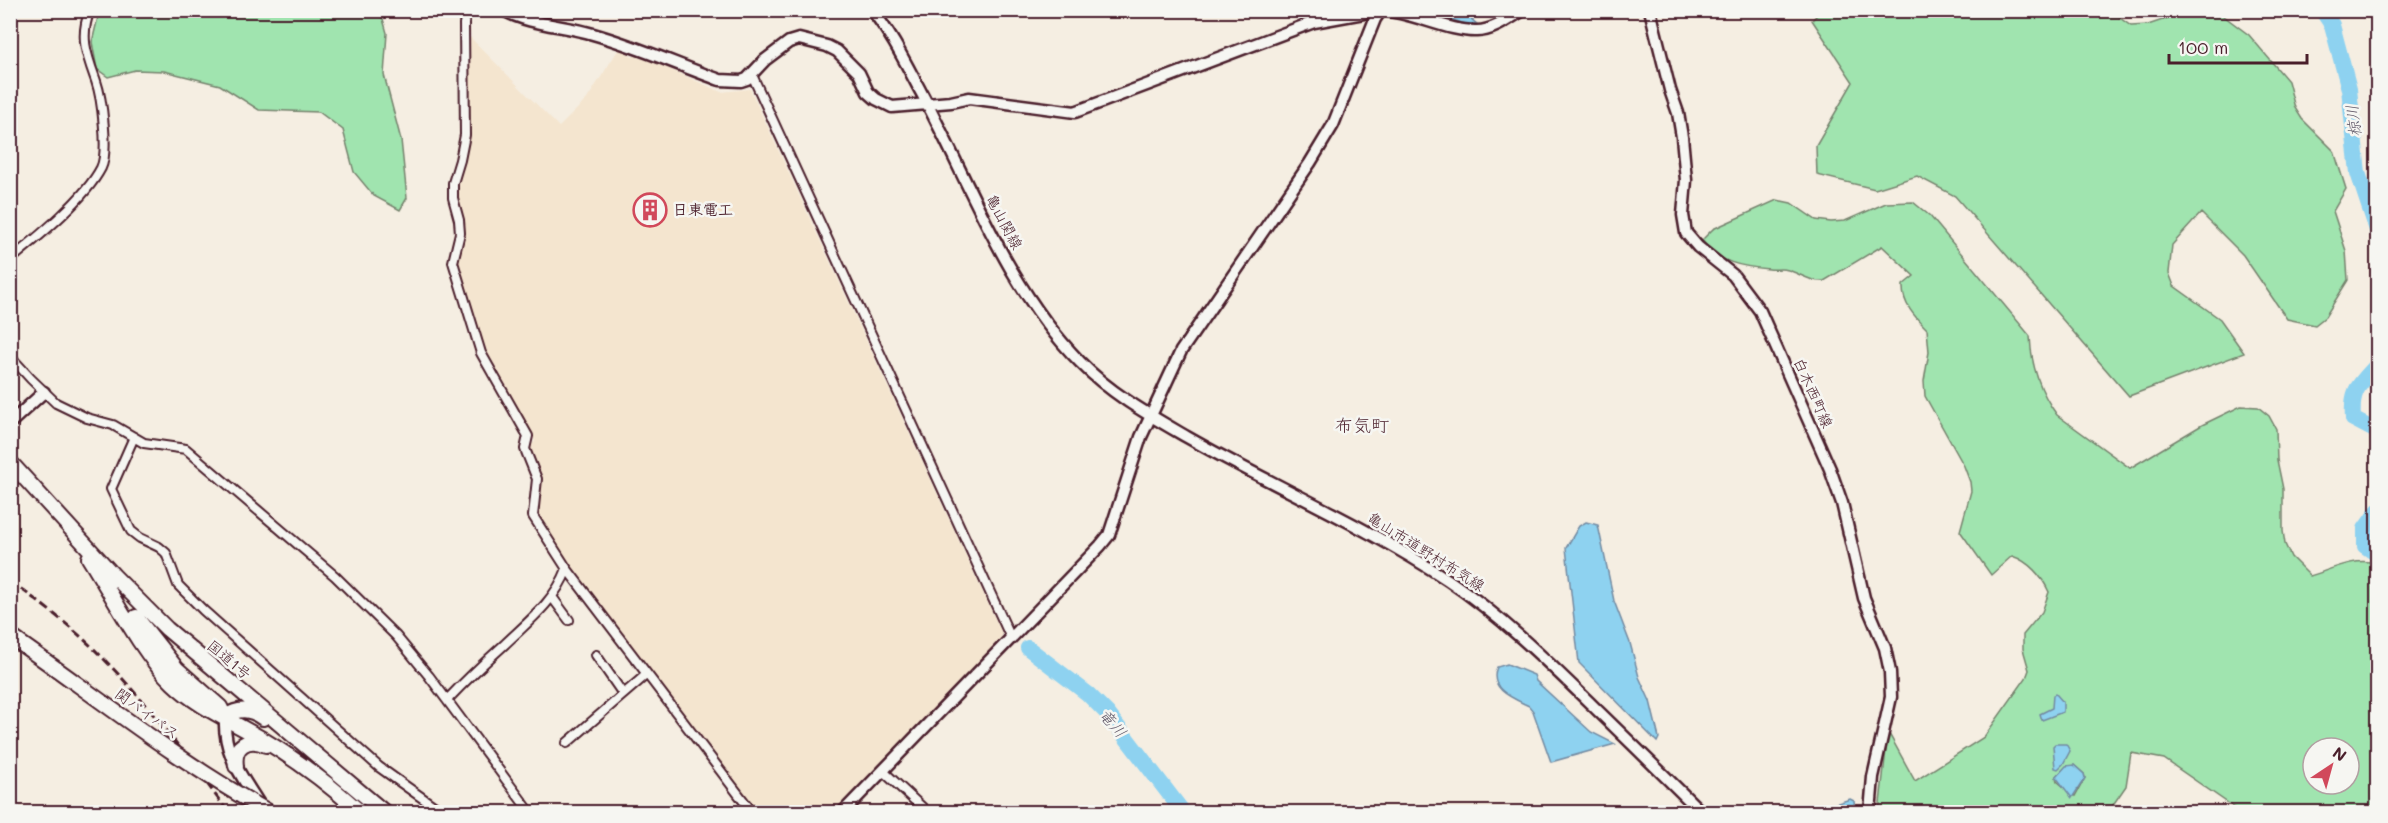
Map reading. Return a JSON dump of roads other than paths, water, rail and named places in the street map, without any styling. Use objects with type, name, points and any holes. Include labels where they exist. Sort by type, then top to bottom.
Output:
[{"type":"highway","name":"国道1号","points":[[10,462],[92,552],[167,628],[384,813]]},
{"type":"highway","name":"国道1号","points":[[65,521],[164,674],[186,694],[272,745],[321,779],[360,813]]},
{"type":"highway","points":[[92,552],[155,643],[185,677],[220,706],[225,717],[242,710],[257,713],[359,792]]},
{"type":"highway","name":"関バイパス","points":[[10,636],[161,745],[267,813]]},
{"type":"highway","points":[[236,766],[238,749],[247,741],[253,741],[268,746],[321,779]]},
{"type":"street","points":[[10,260],[45,231],[83,192],[102,166],[104,142],[100,95],[84,46],[84,28],[90,10]]},
{"type":"street","points":[[466,10],[464,24],[465,135],[453,183],[453,198],[460,226],[453,262],[481,353],[528,436],[525,449],[537,479],[533,516],[567,568],[752,813]]},
{"type":"street","points":[[503,10],[534,22],[577,29],[602,36],[720,80],[741,81],[752,75],[765,60],[789,42],[799,39],[827,46],[846,58],[858,73],[868,92],[892,107],[969,98],[1075,112],[1314,22],[1381,10],[1398,11],[1476,31],[1499,23],[1523,10]]},
{"type":"street","name":"亀山関線","points":[[872,10],[890,35],[928,104],[1014,273],[1048,326],[1107,386],[1151,416]]},
{"type":"street","points":[[843,813],[1109,535],[1141,437],[1181,351],[1310,163],[1333,125],[1375,19],[1381,10]]},
{"type":"street","name":"白木西町線","points":[[1650,10],[1678,113],[1682,137],[1686,180],[1683,215],[1686,233],[1698,247],[1733,276],[1760,311],[1830,469],[1842,503],[1864,598],[1885,648],[1892,697],[1874,777],[1870,813]]},
{"type":"street","points":[[752,75],[1011,638]]},
{"type":"street","points":[[10,356],[56,403],[113,425],[151,445],[186,448],[334,576],[396,636],[447,700],[530,813]]},
{"type":"street","points":[[10,423],[44,392]]},
{"type":"street","name":"亀山市道野村布気線","points":[[1151,416],[1218,455],[1388,543],[1449,580],[1502,620],[1552,665],[1701,813]]},
{"type":"street","points":[[134,437],[111,489],[131,531],[166,553],[178,585],[203,610],[379,767],[442,813]]},
{"type":"street","points":[[447,700],[475,671],[536,616],[561,584],[567,568]]},
{"type":"street","points":[[552,597],[569,620]]},
{"type":"street","points":[[596,655],[623,694]]},
{"type":"street","points":[[567,743],[647,674]]},
{"type":"street","points":[[225,717],[225,742],[236,766],[267,813]]},
{"type":"street","points":[[883,771],[927,813]]},
{"type":"water","points":[[1427,11],[1467,11],[1477,24],[1465,24]]},
{"type":"water","points":[[1586,522],[1598,525],[1614,601],[1630,643],[1639,677],[1650,701],[1659,738],[1657,742],[1579,663],[1566,548],[1579,526]]},
{"type":"water","points":[[1507,664],[1534,675],[1536,681],[1591,732],[1615,744],[1551,762],[1533,711],[1529,706],[1503,692],[1496,681],[1497,667]]},
{"type":"water","points":[[2056,694],[2063,702],[2063,712],[2042,720],[2040,714],[2052,708],[2053,695]]},
{"type":"water","points":[[2066,744],[2070,751],[2058,769],[2055,768],[2053,746]]},
{"type":"water","points":[[2074,765],[2084,774],[2085,778],[2072,798],[2056,777],[2066,766]]},
{"type":"water","points":[[1850,799],[1854,801],[1855,812],[1810,812]]},
{"type":"waterway","name":"椋川","points":[[2322,10],[2332,25],[2349,89],[2358,173],[2378,233]]},
{"type":"waterway","name":"椋川","points":[[2378,364],[2357,388],[2353,401],[2353,419],[2378,432]]},
{"type":"waterway","name":"椋川","points":[[2378,511],[2365,529],[2365,546],[2378,555]]},
{"type":"waterway","name":"竜川","points":[[1028,648],[1088,694],[1108,714],[1183,812]]},
{"type":"railway","points":[[10,581],[73,629],[111,666],[163,727],[228,812]]},
{"type":"place","name":"日東電工","points":[[650,210]]},
{"type":"district","name":"布気町","points":[[1362,426]]}]
